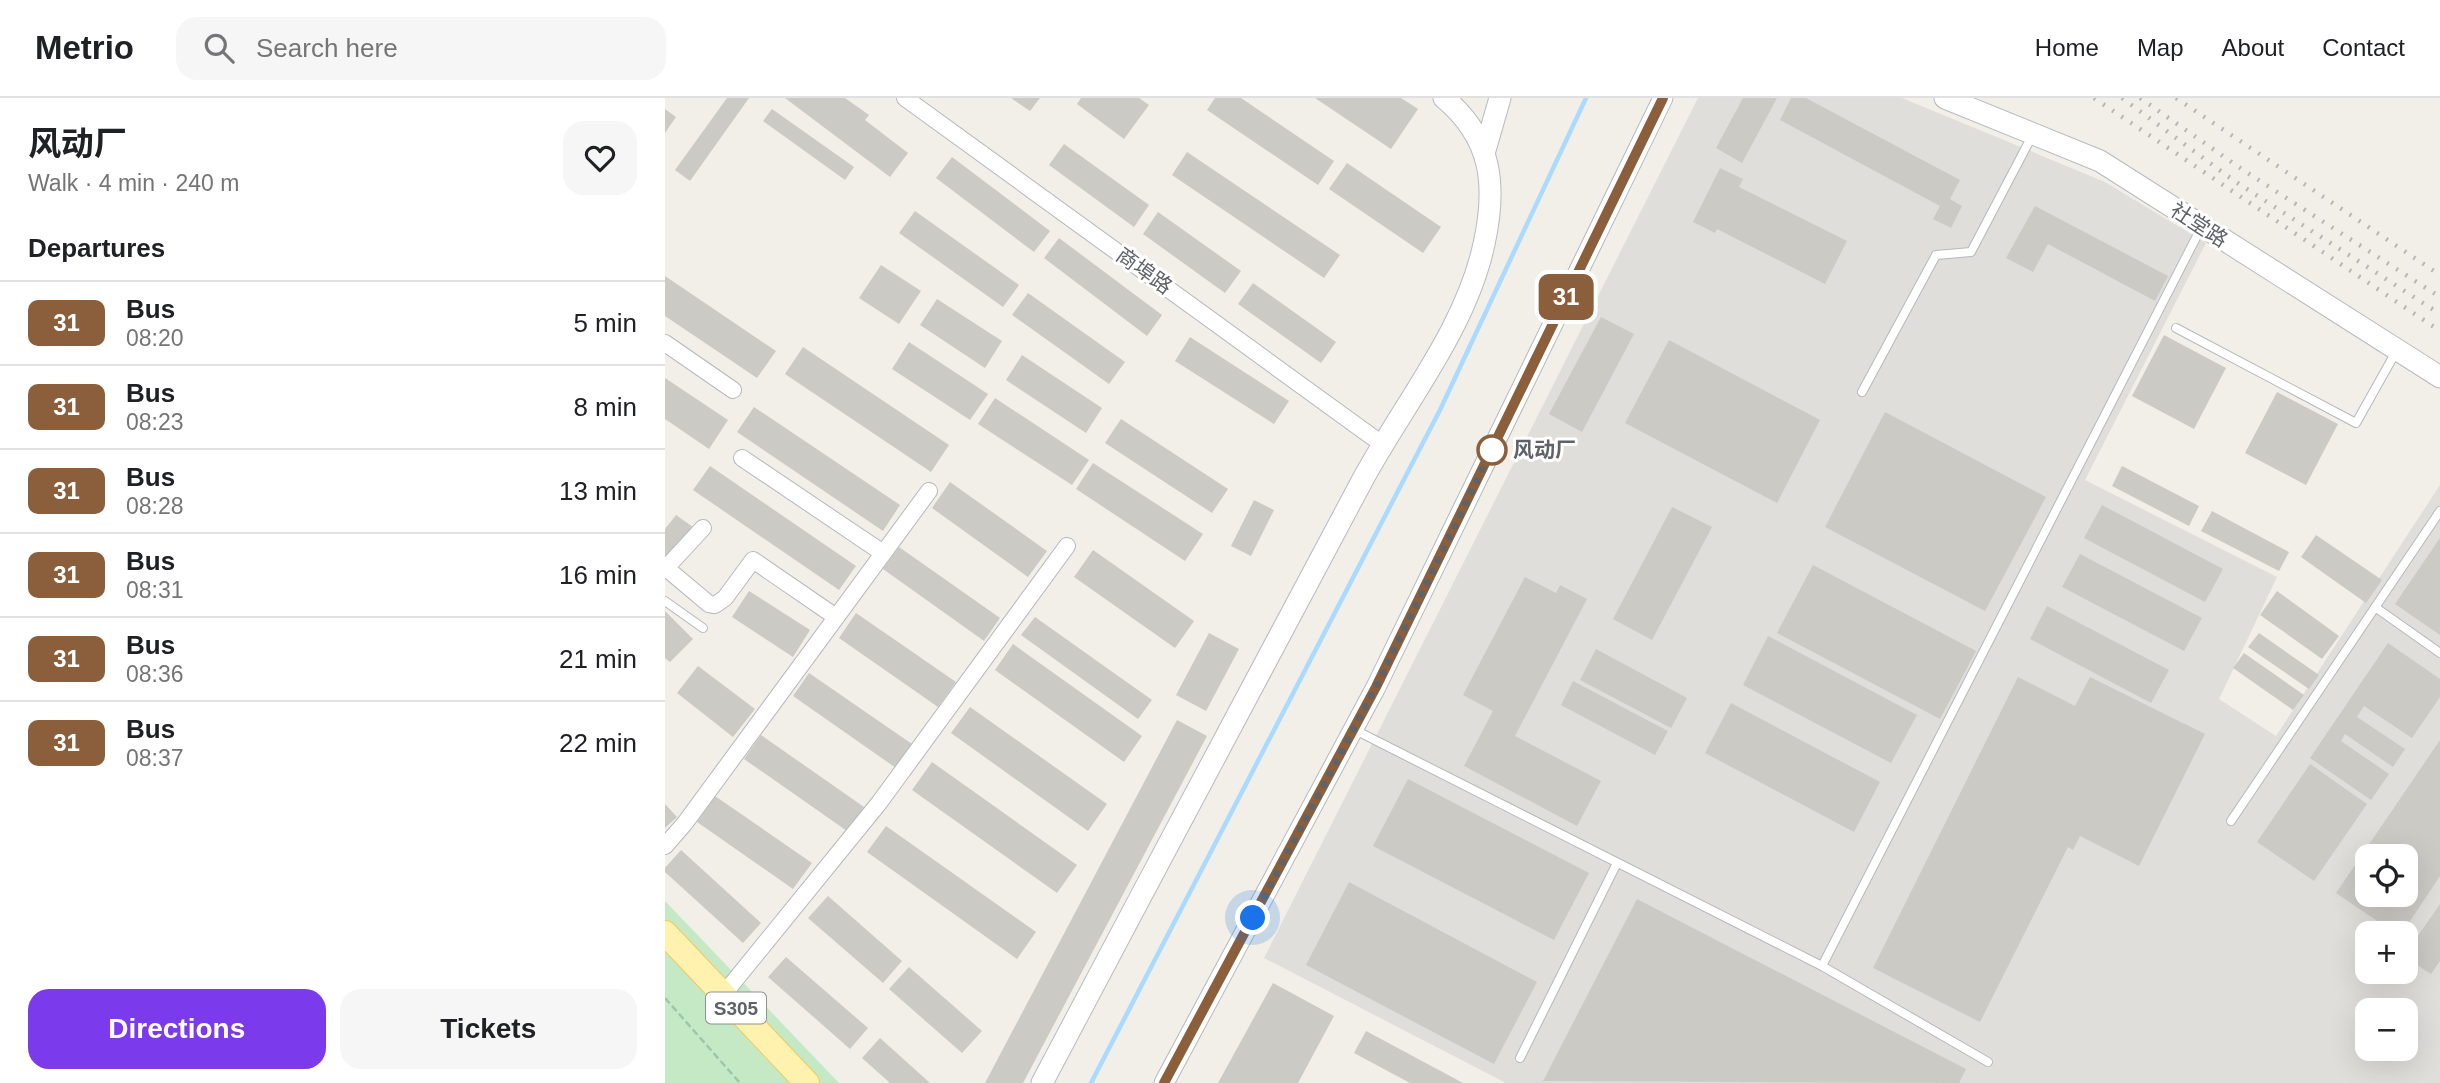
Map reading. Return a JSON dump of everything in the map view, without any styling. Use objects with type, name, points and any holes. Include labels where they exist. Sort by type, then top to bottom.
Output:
[{"type":"main road","points":[[1042,1083],[1383,444],[1463,312],[1484,245],[1491,197],[1485,149],[1467,117],[1444,98]]},
{"type":"main road","points":[[1485,149],[1500,98]]},
{"type":"main road","name":"社堂路","points":[[1945,98],[2100,161],[2201,228],[2440,377]]},
{"type":"main road","name":"S305","points":[[665,933],[807,1083]]},
{"type":"street","name":"商埠路","points":[[905,98],[1383,444]]},
{"type":"street","points":[[1164,1083],[1354,730],[1663,98]]},
{"type":"street","points":[[665,343],[733,390]]},
{"type":"street","points":[[742,458],[883,553]]},
{"type":"street","points":[[665,846],[685,823],[929,491]]},
{"type":"street","points":[[703,528],[666,568],[709,604],[715,605],[725,598],[753,560],[836,617]]},
{"type":"street","points":[[723,995],[879,803],[1067,546]]},
{"type":"lane","points":[[1861,392],[1936,255],[1971,252],[2033,134]]},
{"type":"lane","points":[[1822,966],[2201,228]]},
{"type":"lane","points":[[2176,328],[2356,424],[2397,350]]},
{"type":"lane","points":[[2231,821],[2440,511]]},
{"type":"lane","points":[[665,601],[703,628]]},
{"type":"lane","points":[[2375,607],[2440,653]]},
{"type":"lane","points":[[1354,730],[1822,966],[1988,1062]]},
{"type":"lane","points":[[1520,1058],[1617,863]]},
{"type":"path","points":[[665,998],[740,1083]]},
{"type":"shaded area","points":[[1698,98],[1902,98],[2105,182],[2206,243],[2085,480],[2277,577],[2219,699],[2276,736],[2440,485],[2440,1083],[1506,1083],[1264,958]]},
{"type":"green space","points":[[665,901],[839,1083],[665,1083]]},
{"type":"building","points":[[727,98],[749,98],[690,181],[675,170]]},
{"type":"building","points":[[785,98],[845,98],[869,115],[865,120],[908,153],[890,177]]},
{"type":"building","points":[[1011,98],[1040,98],[1030,111]]},
{"type":"building","points":[[1081,98],[1139,98],[1149,105],[1124,139],[1077,104]]},
{"type":"building","points":[[1215,98],[1241,98],[1334,161],[1318,185],[1207,110]]},
{"type":"building","points":[[1315,98],[1401,98],[1418,109],[1391,149]]},
{"type":"building","points":[[1743,98],[1777,98],[1742,163],[1716,148]]},
{"type":"building","points":[[1791,98],[1806,98],[1960,180],[1950,199],[1962,206],[1951,228],[1933,219],[1940,206],[1780,120]]},
{"type":"building","points":[[665,109],[676,117],[665,133]]},
{"type":"building","points":[[772,109],[854,167],[845,180],[763,121]]},
{"type":"building","points":[[1064,144],[1149,205],[1134,227],[1049,165]]},
{"type":"building","points":[[1187,152],[1340,255],[1324,278],[1172,175]]},
{"type":"building","points":[[952,157],[1050,231],[1034,252],[936,178]]},
{"type":"building","points":[[1347,163],[1441,227],[1423,253],[1329,189]]},
{"type":"building","points":[[1720,168],[1743,179],[1739,187],[1847,241],[1825,284],[1717,229],[1715,233],[1693,222]]},
{"type":"building","points":[[2035,206],[2168,276],[2155,301],[2048,244],[2033,272],[2006,258]]},
{"type":"building","points":[[915,211],[1019,285],[1003,307],[899,233]]},
{"type":"building","points":[[1158,212],[1241,271],[1225,293],[1143,234]]},
{"type":"building","points":[[1059,238],[1162,315],[1147,336],[1044,258]]},
{"type":"building","points":[[881,265],[921,291],[899,324],[859,298]]},
{"type":"building","points":[[665,276],[776,351],[757,378],[665,316]]},
{"type":"building","points":[[1253,283],[1336,342],[1321,363],[1238,304]]},
{"type":"building","points":[[1028,293],[1125,362],[1109,384],[1012,315]]},
{"type":"building","points":[[937,299],[1002,341],[985,368],[920,325]]},
{"type":"building","points":[[1601,317],[1634,334],[1582,432],[1549,414]]},
{"type":"building","points":[[2164,335],[2226,368],[2194,429],[2132,396]]},
{"type":"building","points":[[1190,337],[1289,401],[1274,424],[1175,361]]},
{"type":"building","points":[[1669,340],[1820,420],[1777,503],[1625,423]]},
{"type":"building","points":[[909,342],[988,394],[970,420],[892,369]]},
{"type":"building","points":[[803,347],[949,445],[931,472],[785,374]]},
{"type":"building","points":[[1022,355],[1102,408],[1086,433],[1006,380]]},
{"type":"building","points":[[665,378],[728,420],[709,449],[665,419]]},
{"type":"building","points":[[2277,392],[2338,424],[2306,485],[2245,453]]},
{"type":"building","points":[[995,398],[1089,460],[1072,485],[978,424]]},
{"type":"building","points":[[754,407],[900,505],[883,531],[737,432]]},
{"type":"building","points":[[1885,412],[2046,497],[1985,611],[1825,527]]},
{"type":"building","points":[[1121,419],[1228,489],[1212,513],[1105,443]]},
{"type":"building","points":[[1093,463],[1203,534],[1185,561],[1076,489]]},
{"type":"building","points":[[710,466],[856,566],[839,590],[693,490]]},
{"type":"building","points":[[2122,466],[2199,506],[2189,526],[2112,486]]},
{"type":"building","points":[[950,482],[1047,551],[1028,577],[932,508]]},
{"type":"building","points":[[1254,500],[1274,510],[1251,556],[1231,546]]},
{"type":"building","points":[[2102,505],[2223,569],[2205,602],[2084,538]]},
{"type":"building","points":[[1672,507],[1712,527],[1652,640],[1613,619]]},
{"type":"building","points":[[2212,511],[2289,552],[2279,571],[2201,531]]},
{"type":"building","points":[[676,515],[693,527],[665,563],[665,529]]},
{"type":"building","points":[[2316,535],[2382,580],[2366,603],[2301,557]]},
{"type":"building","points":[[2440,538],[2440,635],[2395,604]]},
{"type":"building","points":[[899,547],[1000,618],[984,641],[883,569]]},
{"type":"building","points":[[1093,550],[1194,621],[1175,648],[1074,577]]},
{"type":"building","points":[[2080,554],[2202,618],[2184,651],[2062,587]]},
{"type":"building","points":[[1813,565],[1976,651],[1940,719],[1777,633]]},
{"type":"building","points":[[1525,577],[1556,593],[1560,585],[1587,599],[1515,736],[1601,781],[1577,826],[1464,766],[1493,711],[1463,695]]},
{"type":"building","points":[[749,591],[810,630],[793,657],[732,617]]},
{"type":"building","points":[[2277,591],[2339,636],[2322,659],[2260,615]]},
{"type":"building","points":[[2047,606],[2169,670],[2151,703],[2030,639]]},
{"type":"building","points":[[665,611],[693,639],[670,662],[665,658]]},
{"type":"building","points":[[856,613],[956,682],[938,707],[839,638]]},
{"type":"building","points":[[1035,617],[1152,700],[1138,719],[1021,635]]},
{"type":"building","points":[[1209,633],[1239,649],[1206,711],[1176,695]]},
{"type":"building","points":[[2259,633],[2319,675],[2309,689],[2248,647]]},
{"type":"building","points":[[1768,636],[1917,715],[1891,763],[1743,685]]},
{"type":"building","points":[[2388,643],[2440,679],[2440,697],[2412,738],[2364,706],[2357,717],[2405,749],[2393,767],[2345,734],[2341,741],[2389,774],[2371,800],[2310,758]]},
{"type":"building","points":[[1013,644],[1142,736],[1124,762],[995,670]]},
{"type":"building","points":[[1596,649],[1687,698],[1671,728],[1580,680]]},
{"type":"building","points":[[2244,653],[2304,695],[2293,710],[2233,668]]},
{"type":"building","points":[[698,666],[755,709],[733,737],[677,693]]},
{"type":"building","points":[[809,673],[912,744],[896,768],[793,696]]},
{"type":"building","points":[[2018,677],[2075,706],[2090,677],[2205,734],[2139,866],[2080,836],[2073,850],[2068,847],[1980,1022],[1873,968]]},
{"type":"building","points":[[1573,681],[1668,731],[1655,755],[1561,705]]},
{"type":"building","points":[[1731,703],[1880,782],[1854,832],[1705,753]]},
{"type":"building","points":[[970,707],[1107,804],[1088,831],[951,733]]},
{"type":"building","points":[[1177,720],[1207,736],[1023,1083],[985,1083]]},
{"type":"building","points":[[761,735],[864,807],[847,831],[744,759]]},
{"type":"building","points":[[2440,740],[2440,876],[2410,921],[2377,921],[2357,907],[2418,907],[2418,844],[2369,844]]},
{"type":"building","points":[[932,762],[1077,865],[1057,893],[912,790]]},
{"type":"building","points":[[2310,764],[2367,804],[2314,881],[2257,842]]},
{"type":"building","points":[[1408,779],[1589,873],[1554,940],[1373,846]]},
{"type":"building","points":[[715,796],[812,863],[793,889],[697,822]]},
{"type":"building","points":[[665,804],[677,817],[665,828]]},
{"type":"building","points":[[886,826],[1036,932],[1017,959],[867,852]]},
{"type":"building","points":[[681,850],[761,923],[743,943],[665,872],[665,868]]},
{"type":"building","points":[[2355,865],[2355,906],[2336,893]]},
{"type":"building","points":[[1349,882],[1537,982],[1494,1064],[1306,965]]},
{"type":"building","points":[[828,896],[902,961],[883,983],[808,918]]},
{"type":"building","points":[[1637,899],[1966,1069],[1959,1083],[1543,1081]]},
{"type":"building","points":[[2440,904],[2440,961],[2431,974],[2418,966],[2418,936]]},
{"type":"building","points":[[786,957],[868,1028],[850,1049],[768,977]]},
{"type":"building","points":[[909,967],[982,1031],[962,1053],[889,989]]},
{"type":"building","points":[[1273,983],[1334,1016],[1298,1083],[1218,1083]]},
{"type":"building","points":[[1366,1031],[1463,1083],[1410,1083],[1354,1053]]},
{"type":"building","points":[[880,1038],[930,1083],[890,1083],[862,1058]]},
{"type":"waterway","points":[[1091,1083],[1440,410],[1586,98]]},
{"type":"railway","points":[[2094,98],[2440,331]]},
{"type":"railway","points":[[2122,98],[2233,180],[2440,314]]},
{"type":"railway","points":[[2140,98],[2243,170],[2440,297]]},
{"type":"railway","points":[[2176,98],[2440,275]]},
{"type":"bus line","name":"31","points":[[1164,1083],[1376,687],[1663,98]]},
{"type":"place","name":"风动厂","points":[[1492,450]]},
{"type":"route","points":[[1253,918],[1376,687],[1496,442],[1492,450]]}]
